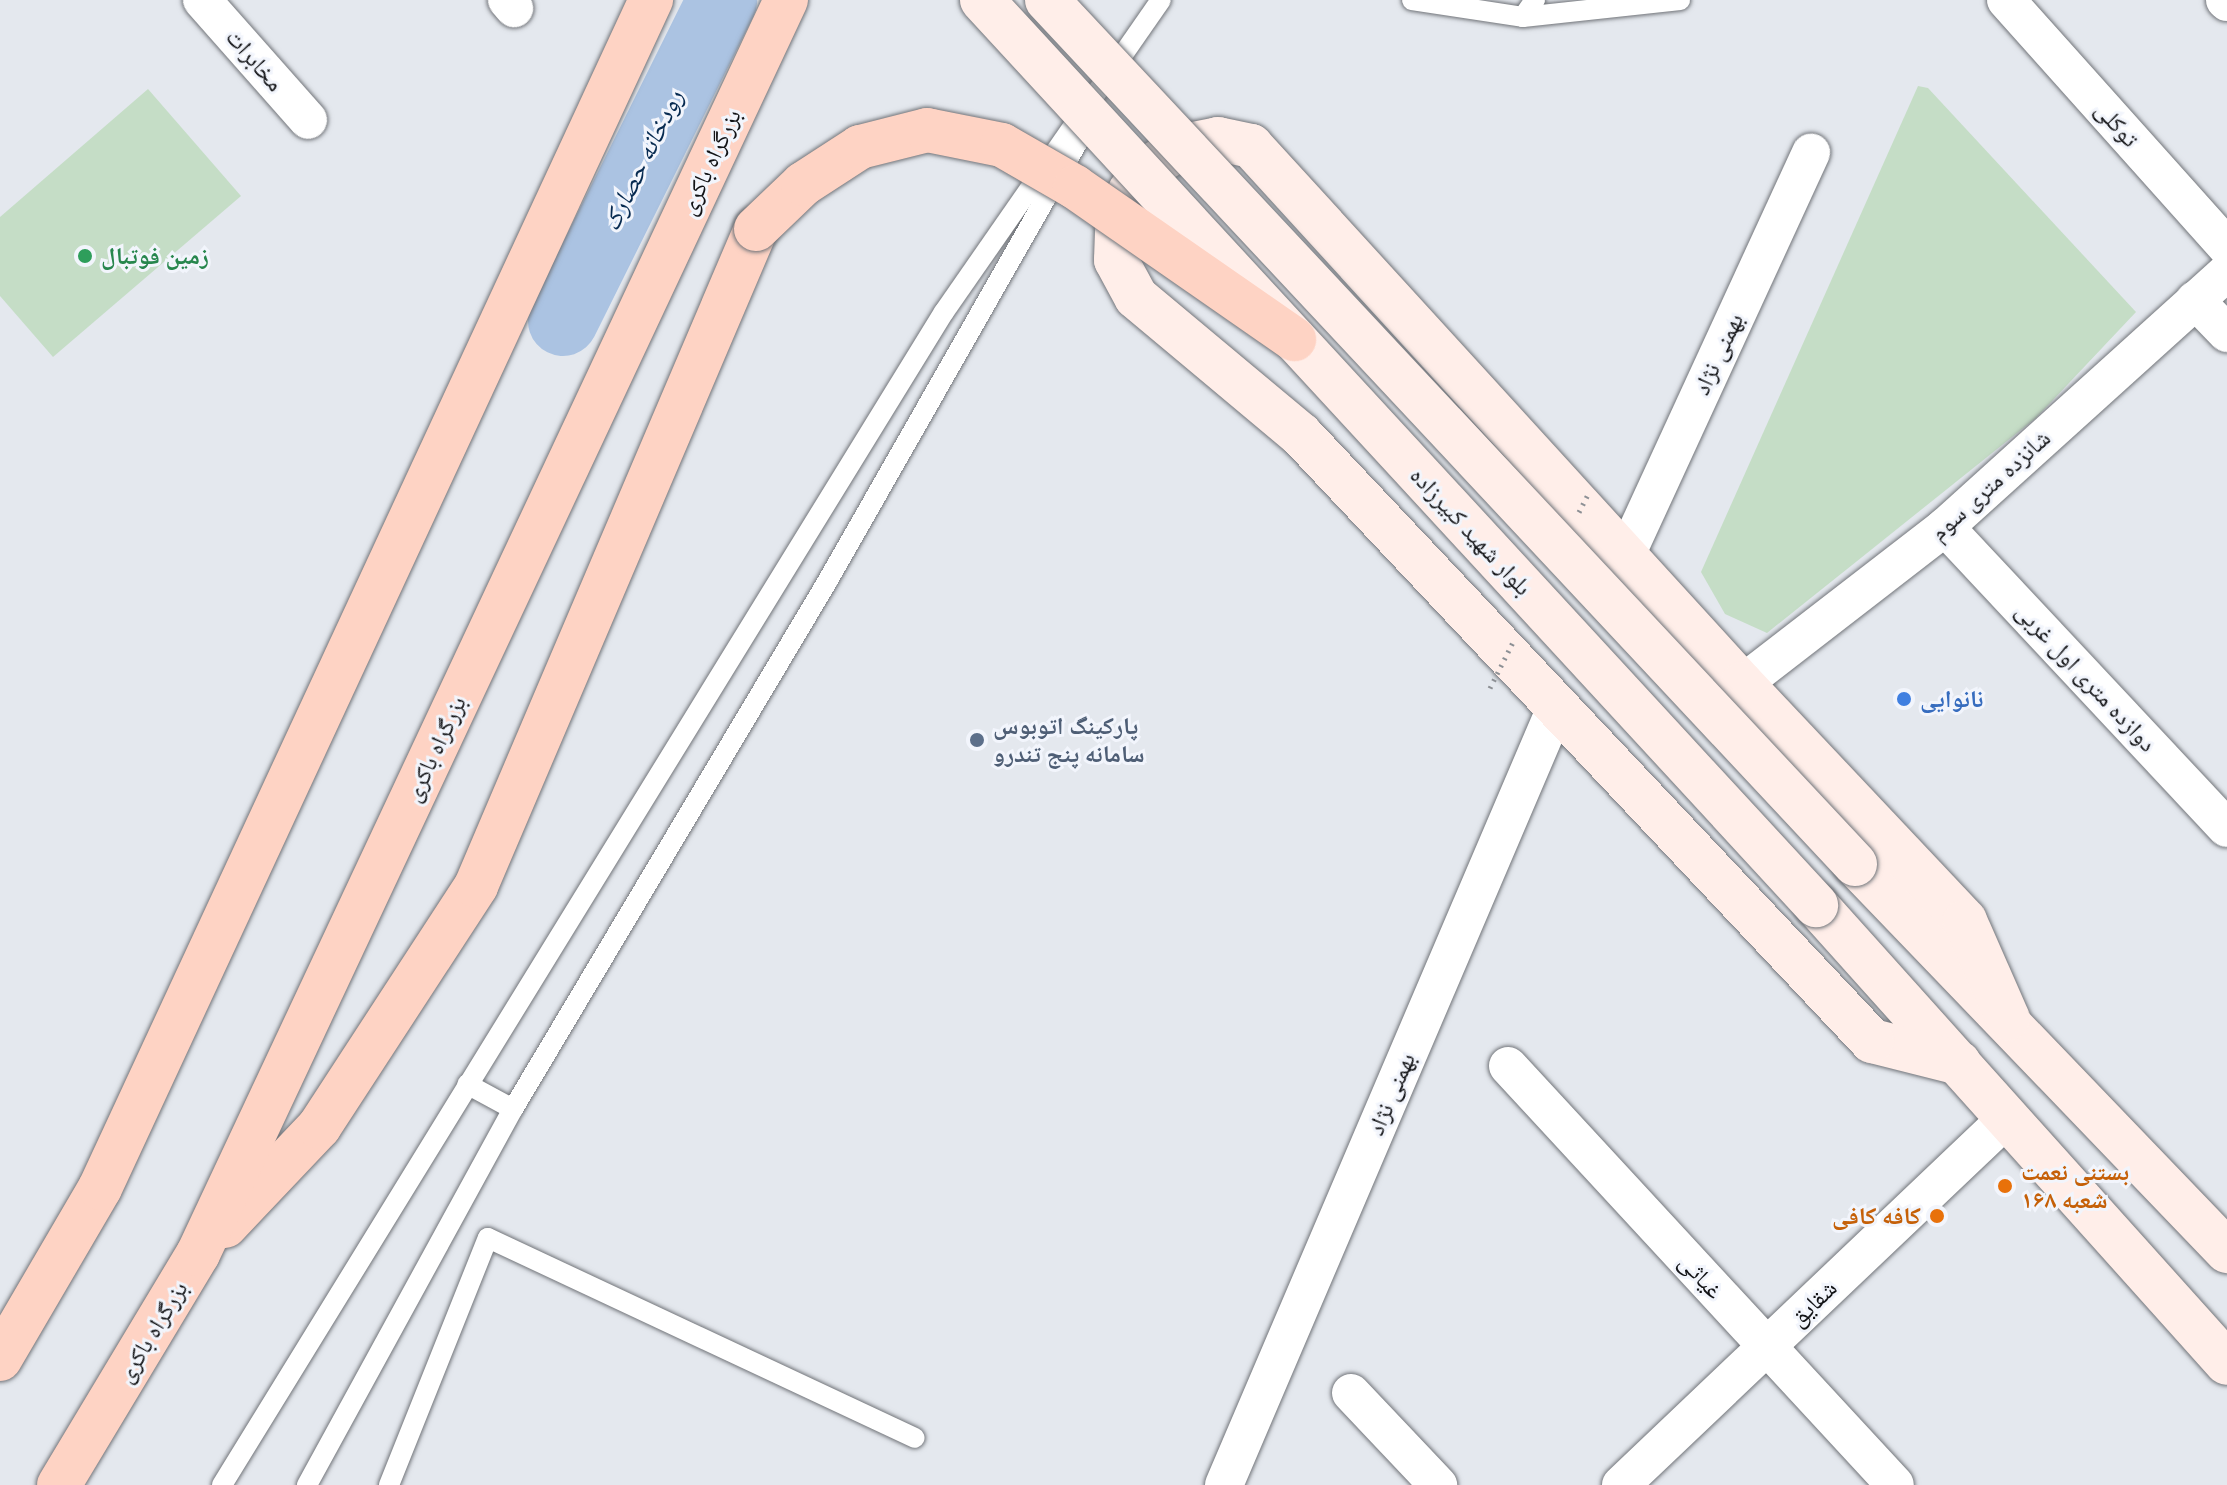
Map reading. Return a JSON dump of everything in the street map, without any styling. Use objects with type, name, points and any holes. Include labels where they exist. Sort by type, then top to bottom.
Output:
[{"type":"highway","points":[[0,1359],[100,1188],[632,21],[651,0]]},
{"type":"highway","name":"بزرگراه باکری","points":[[59,1485],[198,1254],[786,0]]},
{"type":"highway","points":[[198,1254],[319,1127],[476,886],[756,229],[803,184],[860,147],[927,130],[1002,145],[1075,187],[1294,339]]},
{"type":"main road","name":"بلوار شهید کبیرزاده","points":[[982,0],[1816,905],[1959,1063],[2005,1120],[2227,1363]]},
{"type":"main road","points":[[1047,0],[1855,864],[2008,1019],[2227,1251]]},
{"type":"main road","points":[[1959,1063],[1872,1041],[1558,703],[1301,435],[1136,297],[1116,260],[1117,224],[1130,191],[1153,165],[1183,146],[1218,139],[1251,146],[1742,684],[1965,921],[2008,1019]]},
{"type":"street","name":"مخابرات","points":[[202,0],[308,120]]},
{"type":"street","name":"توکلی","points":[[2006,0],[2227,247]]},
{"type":"street","name":"بهمنی نژاد","points":[[1626,555],[1811,152]]},
{"type":"street","name":"شانزده متری سوم","points":[[1742,684],[1945,527],[2227,272]]},
{"type":"street","points":[[2195,300],[2227,333]]},
{"type":"street","name":"دوازده متری اول غربی","points":[[1945,527],[2227,828]]},
{"type":"street","name":"بهمنی نژاد","points":[[1224,1485],[1558,703]]},
{"type":"street","name":"غیاثی","points":[[1508,1066],[1895,1485]]},
{"type":"street","name":"شقایق","points":[[1621,1485],[2005,1120]]},
{"type":"street","points":[[1351,1393],[1438,1485]]},
{"type":"lane","points":[[222,1485],[944,312],[1161,0]]},
{"type":"lane","points":[[1412,0],[1529,9],[1680,0]]},
{"type":"lane","points":[[307,1485],[513,1109],[1040,215],[1129,46]]},
{"type":"lane","points":[[467,1084],[513,1109]]},
{"type":"lane","points":[[389,1485],[488,1238],[914,1438]]},
{"type":"green space","points":[[1918,86],[1928,88],[2136,312],[2036,418],[1767,633],[1725,614],[1701,572]]},
{"type":"green space","name":"زمین فوتبال","points":[[148,89],[241,196],[53,357],[0,296],[0,217]]},
{"type":"waterway","name":"رودخانه حصارک","points":[[563,321],[722,0]]},
{"type":"place","name":"زمین فوتبال","points":[[85,256]]},
{"type":"place","name":"نانوایی","points":[[1904,699]]},
{"type":"place","name":"پارکینگ اتوبوس سامانه پنج تندرو","points":[[977,740]]},
{"type":"place","name":"بستنی نعمت شعبه ۱۶۸","points":[[2005,1186]]},
{"type":"place","name":"کافه کافی","points":[[1937,1216]]}]
